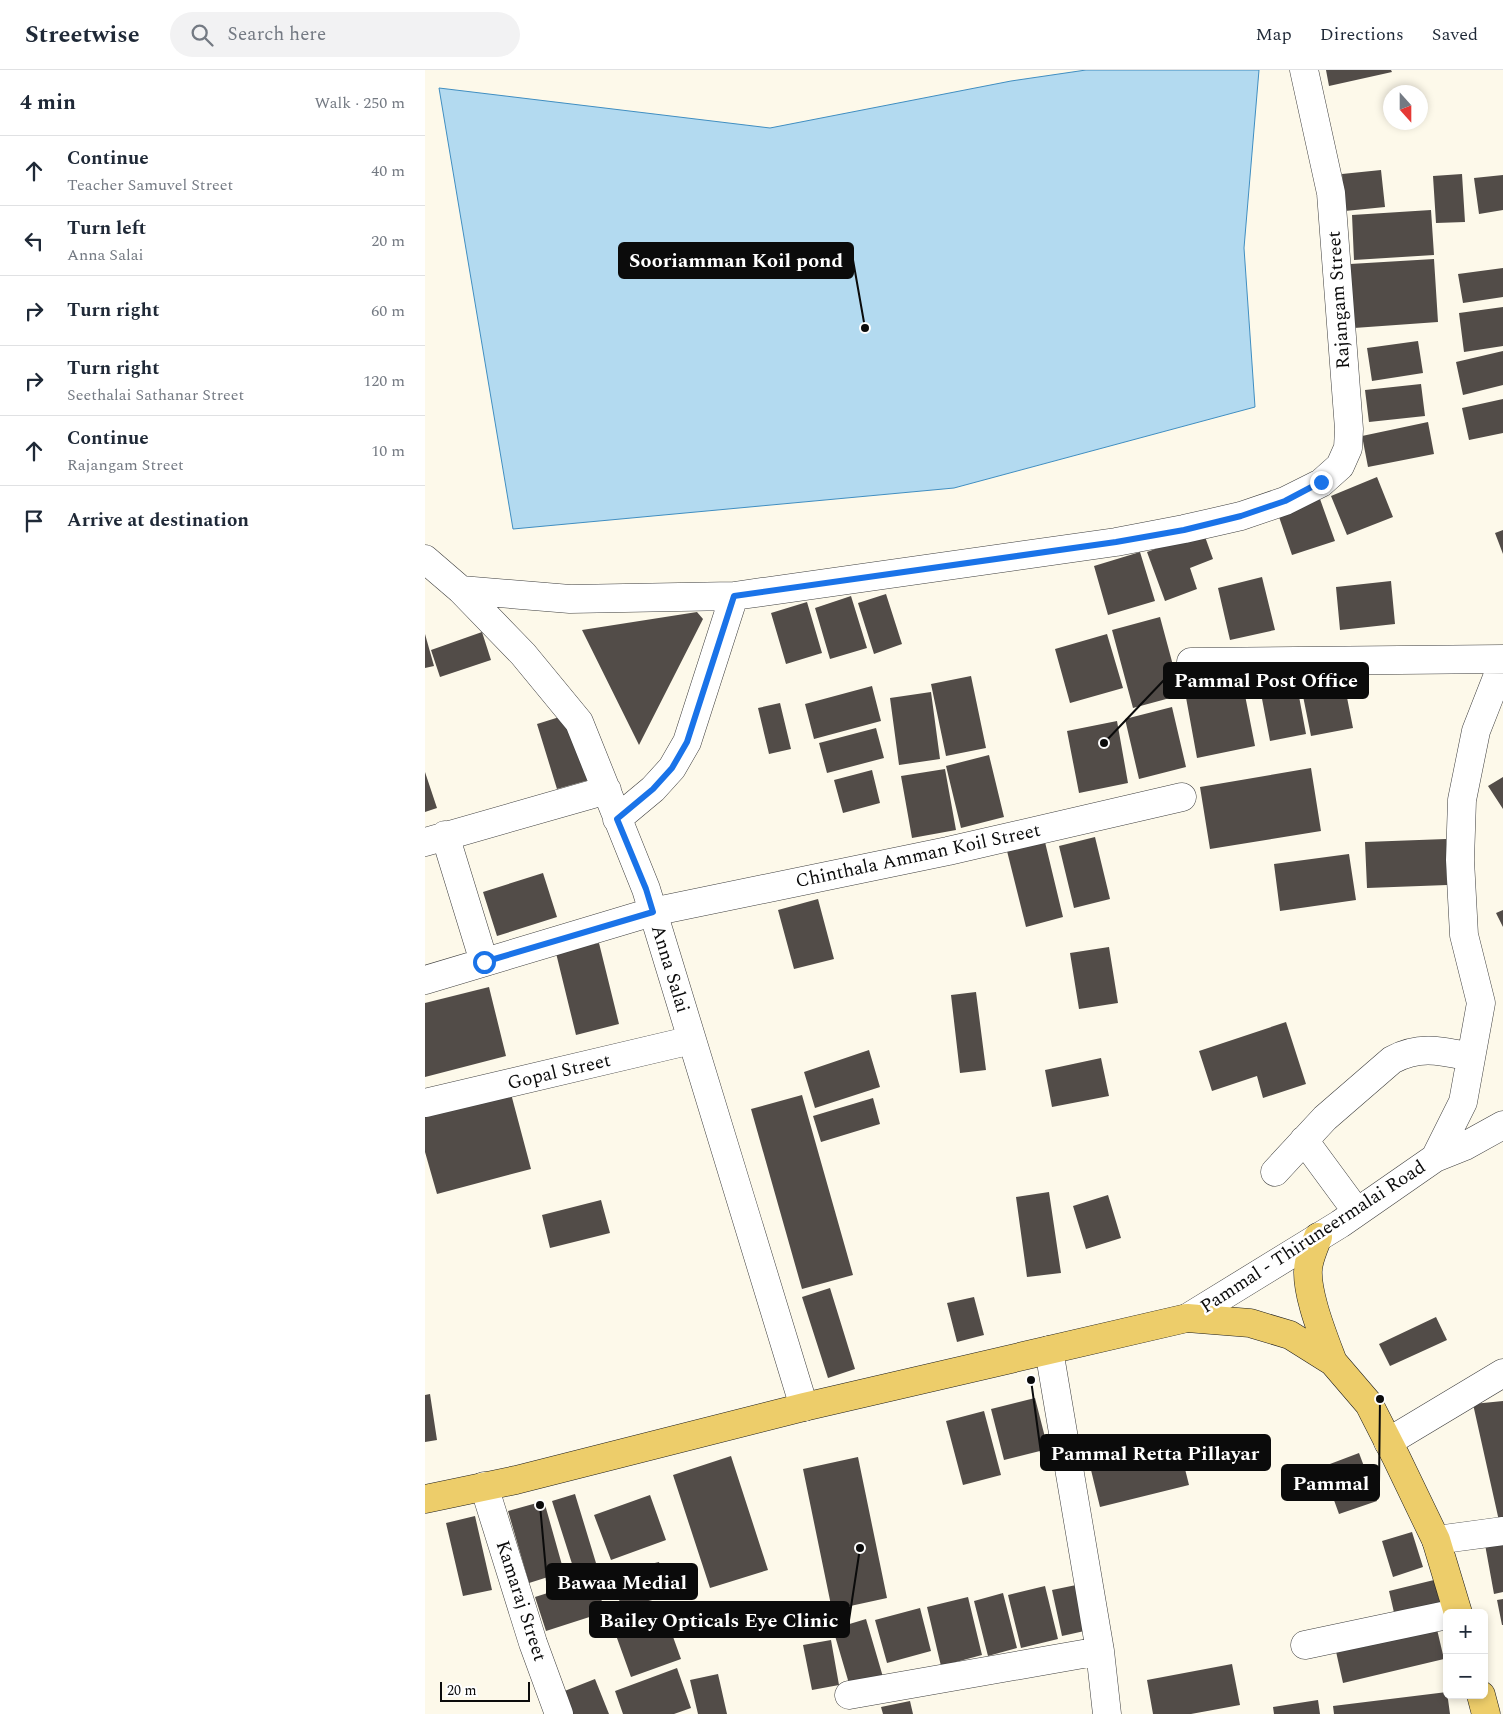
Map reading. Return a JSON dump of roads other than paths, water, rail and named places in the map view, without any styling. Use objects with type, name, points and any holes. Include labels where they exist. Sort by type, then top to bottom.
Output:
[{"type":"main road","points":[[1318,1237],[1308,1264],[1310,1291],[1319,1324],[1333,1362]]},
{"type":"main road","points":[[425,1500],[804,1407],[1187,1318],[1250,1322],[1290,1335],[1333,1362],[1369,1404],[1436,1540],[1456,1609]]},
{"type":"main road","points":[[1482,1699],[1486,1714]]},
{"type":"street","name":"Rajangam Street","points":[[461,590],[570,600],[734,596],[1116,542],[1184,530],[1241,516],[1285,501],[1321,482],[1339,466],[1348,448],[1349,429],[1331,193],[1304,70]]},
{"type":"street","name":"Anna Salai","points":[[425,559],[461,590],[523,654],[579,722],[646,889],[804,1407]]},
{"type":"street","points":[[617,819],[653,789],[672,768],[687,742],[734,596]]},
{"type":"street","points":[[1191,662],[1503,660]]},
{"type":"street","name":"Pammal - Thiruneermalai Road","points":[[1187,1318],[1357,1212],[1435,1158],[1463,1102],[1481,1003],[1464,935],[1460,860],[1462,800],[1476,730],[1503,660]]},
{"type":"street","points":[[484,962],[435,838],[607,790]]},
{"type":"street","name":"Chinthala Amman Koil Street","points":[[425,980],[653,912],[948,852],[1183,797]]},
{"type":"street","name":"Gopal Street","points":[[425,1103],[692,1040]]},
{"type":"street","points":[[1275,1172],[1325,1118],[1392,1060],[1404,1054],[1420,1050],[1471,1057]]},
{"type":"street","points":[[1435,1158],[1465,1146],[1503,1125]]},
{"type":"street","points":[[1304,1140],[1357,1212]]},
{"type":"street","points":[[1049,1350],[1100,1651],[1107,1714]]},
{"type":"street","points":[[1388,1442],[1503,1373]]},
{"type":"street","name":"Kamaraj Street","points":[[484,1486],[533,1643],[559,1714]]},
{"type":"street","points":[[1436,1540],[1503,1531]]},
{"type":"street","points":[[1305,1646],[1443,1616]]},
{"type":"street","points":[[849,1695],[1100,1651]]},
{"type":"water","points":[[1086,70],[1259,70],[1244,248],[1255,407],[954,488],[513,529],[439,88],[770,128],[1011,81]]},
{"type":"place","name":"Sooriamman Koil pond","points":[[865,328]]},
{"type":"place","name":"Pammal Post Office","points":[[1104,743]]},
{"type":"place","name":"Pammal Retta Pillayar","points":[[1031,1380]]},
{"type":"place","name":"Pammal","points":[[1380,1399]]},
{"type":"place","name":"Bawaa Medial","points":[[540,1505]]},
{"type":"place","name":"Bailey Opticals Eye Clinic","points":[[860,1548]]}]
